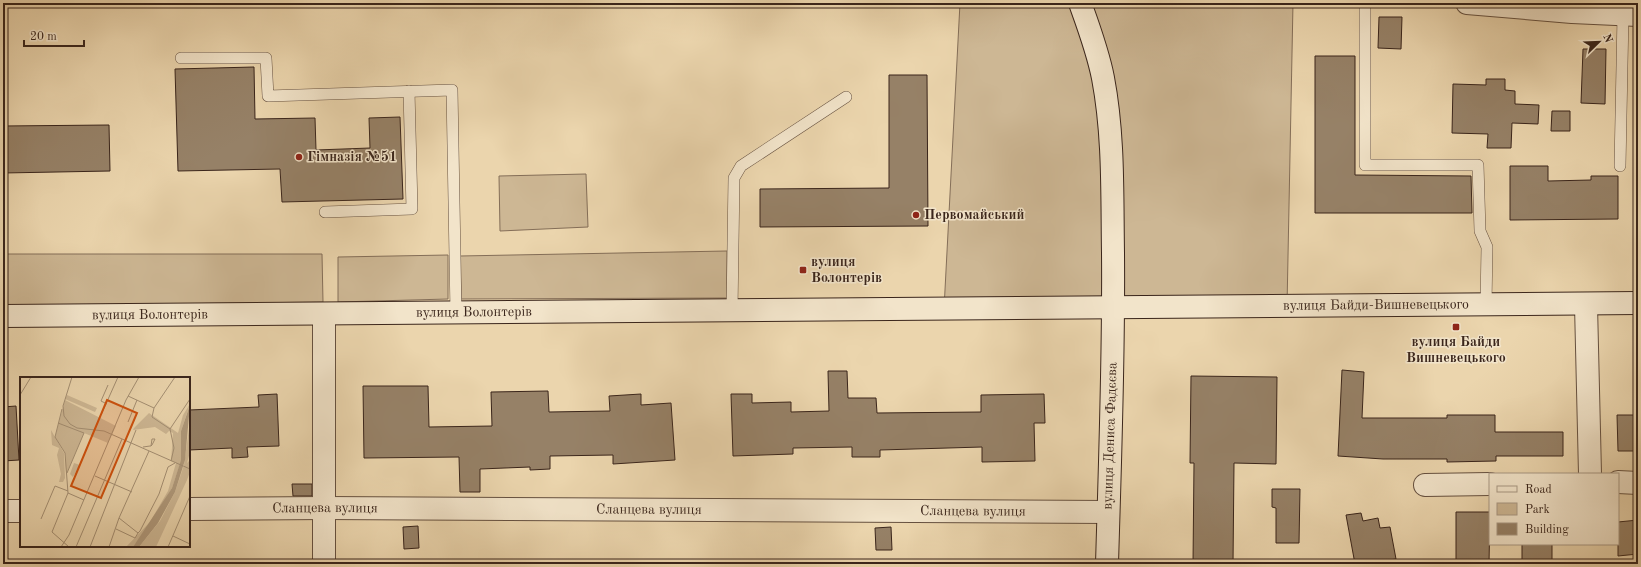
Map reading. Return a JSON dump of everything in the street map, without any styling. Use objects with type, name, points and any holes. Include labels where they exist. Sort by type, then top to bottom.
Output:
[{"type":"street","name":"вулиця Дениса Фадєєва","points":[[1080,3],[1092,35],[1103,78],[1109,121],[1112,161],[1114,308],[1107,564]]},
{"type":"street","points":[[1467,3],[1572,7],[1630,15]]},
{"type":"street","name":"вулиця Байди-Вишневецького","points":[[1114,308],[1586,305],[1638,303]]},
{"type":"street","points":[[1586,305],[1590,473]]},
{"type":"street","name":"вулиця Волонтерів","points":[[3,316],[1114,308]]},
{"type":"street","points":[[324,314],[324,564]]},
{"type":"street","points":[[1619,482],[1638,483]]},
{"type":"street","points":[[1425,485],[1489,484]]},
{"type":"street","name":"Сланцева вулиця","points":[[190,509],[325,508],[1108,512]]},
{"type":"street","points":[[3,511],[20,511]]},
{"type":"lane","points":[[1365,3],[1365,165],[1478,165],[1480,231],[1488,247],[1486,305]]},
{"type":"lane","points":[[1620,166],[1630,15]]},
{"type":"lane","points":[[181,58],[266,58],[268,96],[452,90],[456,313]]},
{"type":"lane","points":[[325,212],[412,209],[409,91]]},
{"type":"lane","points":[[732,311],[734,178],[741,166],[846,97]]},
{"type":"green space","points":[[960,3],[1293,3],[1287,307],[944,309]]},
{"type":"green space","points":[[586,174],[588,227],[500,231],[499,176]]},
{"type":"green space","points":[[727,251],[727,298],[461,299],[460,256]]},
{"type":"green space","points":[[3,254],[322,254],[323,302],[3,306]]},
{"type":"green space","points":[[448,255],[448,299],[338,302],[338,257]]},
{"type":"building","points":[[1379,17],[1402,17],[1401,49],[1378,48]]},
{"type":"building","points":[[1583,49],[1606,49],[1605,104],[1581,103]]},
{"type":"building","points":[[1315,56],[1355,56],[1355,175],[1471,176],[1472,213],[1315,213]]},
{"type":"building","points":[[254,67],[255,119],[315,118],[316,150],[370,148],[369,118],[400,117],[403,199],[282,202],[280,169],[178,171],[175,69]]},
{"type":"building","points":[[889,75],[927,75],[928,226],[760,227],[760,189],[889,188]]},
{"type":"building","points":[[1486,79],[1505,79],[1505,90],[1515,91],[1515,104],[1539,105],[1538,124],[1512,123],[1511,148],[1487,148],[1488,134],[1452,133],[1453,84],[1486,85]]},
{"type":"building","points":[[1552,111],[1570,111],[1570,131],[1551,131]]},
{"type":"building","points":[[109,125],[110,171],[3,173],[3,126]]},
{"type":"building","points":[[1510,166],[1548,166],[1548,181],[1591,180],[1591,176],[1618,176],[1618,219],[1510,220]]},
{"type":"building","points":[[1342,370],[1364,372],[1362,418],[1447,418],[1447,415],[1495,415],[1495,432],[1563,432],[1563,456],[1496,456],[1496,461],[1447,462],[1447,459],[1383,459],[1338,456]]},
{"type":"building","points":[[828,371],[847,371],[848,398],[876,398],[877,413],[981,412],[981,395],[1044,394],[1045,423],[1034,423],[1035,461],[982,462],[982,447],[880,450],[880,457],[852,457],[852,447],[793,448],[793,454],[733,456],[731,394],[752,394],[752,403],[791,402],[791,412],[829,411]]},
{"type":"building","points":[[1191,376],[1277,377],[1276,464],[1234,463],[1233,564],[1193,564],[1194,463],[1190,463]]},
{"type":"building","points":[[363,386],[428,386],[429,427],[492,426],[491,392],[548,391],[549,412],[610,411],[609,396],[641,394],[641,405],[671,403],[675,460],[613,464],[613,455],[550,456],[550,469],[530,470],[530,467],[480,469],[480,492],[460,492],[459,457],[364,458]]},
{"type":"building","points":[[277,394],[279,446],[247,447],[248,457],[232,458],[232,448],[190,450],[190,410],[259,407],[258,395]]},
{"type":"building","points":[[16,406],[19,460],[3,461],[3,407]]},
{"type":"building","points":[[1617,415],[1638,415],[1638,451],[1618,451]]},
{"type":"building","points":[[292,484],[312,484],[312,496],[293,496]]},
{"type":"building","points":[[1272,489],[1300,489],[1299,543],[1276,543],[1276,508],[1272,507]]},
{"type":"building","points":[[1456,512],[1489,512],[1489,563],[1456,563]]},
{"type":"building","points":[[1361,513],[1363,521],[1378,518],[1380,528],[1390,527],[1396,559],[1383,561],[1383,564],[1355,564],[1346,515]]},
{"type":"building","points":[[1638,520],[1638,554],[1618,556],[1619,522]]},
{"type":"building","points":[[418,526],[419,548],[404,549],[403,527]]},
{"type":"building","points":[[891,527],[892,550],[876,550],[875,528]]},
{"type":"building","points":[[1522,545],[1552,545],[1552,564],[1522,564]]},
{"type":"place","name":"Гімназія №51","points":[[299,157]]},
{"type":"place","name":"Первомайський","points":[[916,215]]},
{"type":"place","name":"вулиця Волонтерів","points":[[803,270]]},
{"type":"place","name":"вулиця Байди Вишневецького","points":[[1456,327]]}]
